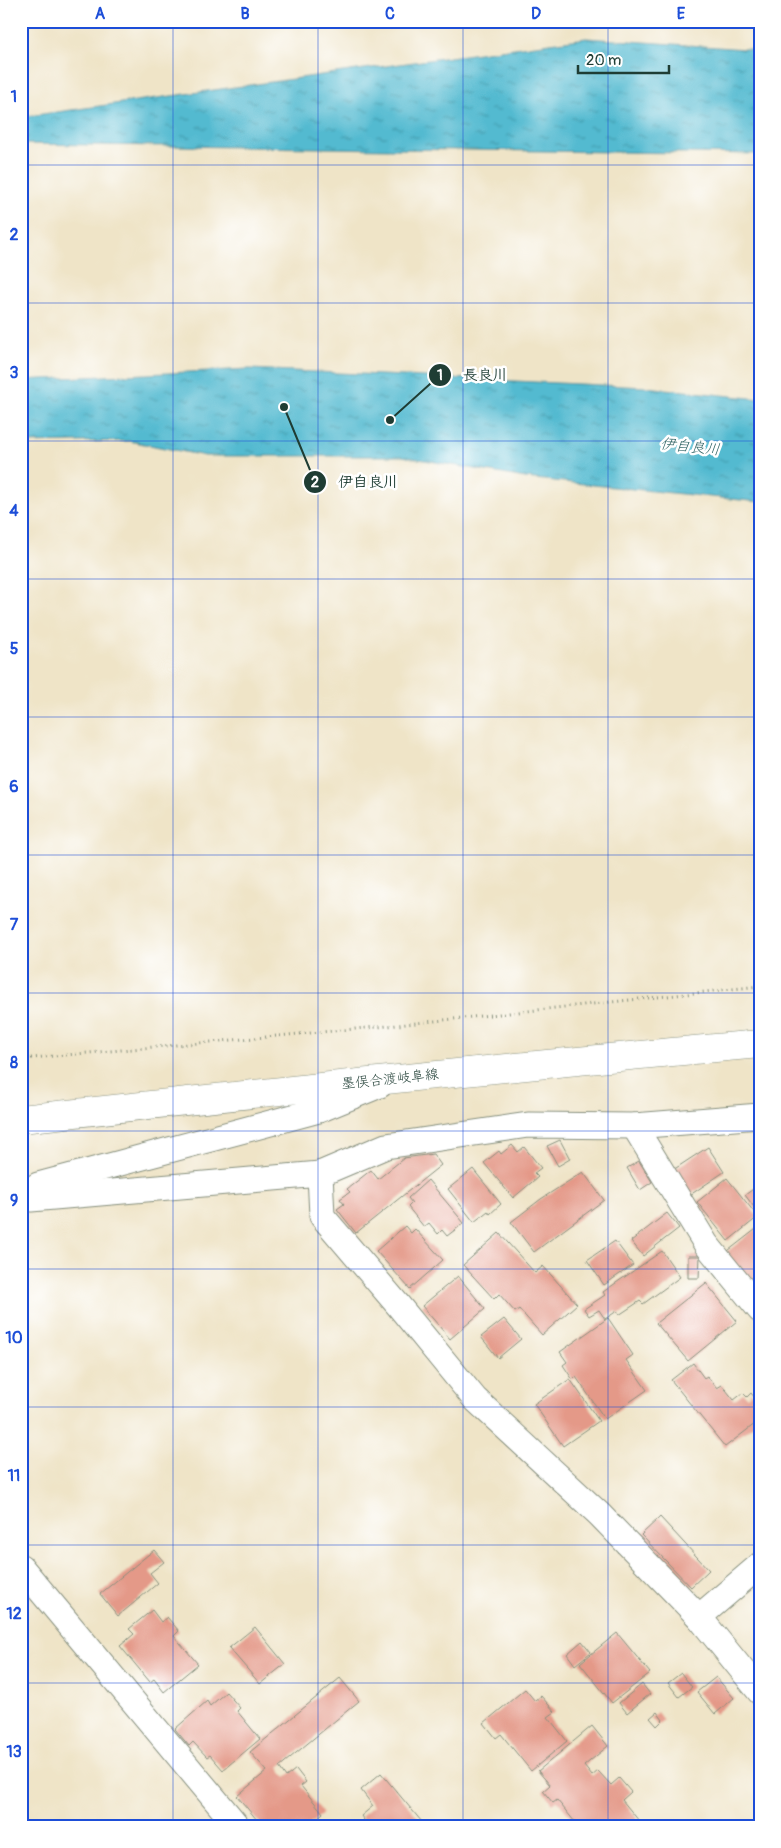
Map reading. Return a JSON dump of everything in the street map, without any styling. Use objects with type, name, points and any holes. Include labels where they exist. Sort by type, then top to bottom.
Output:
[{"type":"main road","name":"墨俣合渡岐阜線","points":[[21,1119],[397,1079],[760,1044]]},
{"type":"street","points":[[21,1198],[38,1185],[318,1110],[397,1079]]},
{"type":"street","points":[[21,1198],[320,1174],[386,1146],[528,1125],[634,1126],[760,1116]]},
{"type":"street","points":[[634,1126],[706,1244],[760,1310]]},
{"type":"street","points":[[320,1174],[322,1216],[475,1399],[599,1514],[699,1617],[760,1692]]},
{"type":"street","points":[[699,1617],[760,1565]]},
{"type":"street","points":[[21,1567],[238,1827]]},
{"type":"path","points":[[21,1059],[388,1026],[760,986]]},
{"type":"water","points":[[586,38],[760,50],[760,154],[21,144],[21,117]]},
{"type":"water","points":[[250,369],[646,387],[760,399],[760,502],[525,478],[402,456],[205,456],[129,441],[21,443],[21,380]]},
{"type":"building","points":[[560,1140],[570,1159],[558,1166],[547,1146]]},
{"type":"building","points":[[512,1145],[518,1152],[524,1147],[541,1168],[534,1173],[538,1177],[513,1198],[484,1163],[499,1151],[501,1154]]},
{"type":"building","points":[[708,1147],[724,1172],[690,1195],[673,1170]]},
{"type":"building","points":[[433,1154],[441,1165],[356,1233],[337,1209],[344,1204],[340,1199],[350,1192],[347,1189],[371,1170],[378,1179],[404,1158]]},
{"type":"building","points":[[639,1161],[652,1182],[640,1190],[627,1168]]},
{"type":"building","points":[[473,1169],[501,1204],[490,1214],[488,1211],[474,1222],[448,1189]]},
{"type":"building","points":[[583,1172],[604,1200],[534,1252],[511,1222],[541,1199]]},
{"type":"building","points":[[727,1178],[758,1217],[728,1241],[697,1202]]},
{"type":"building","points":[[428,1180],[464,1223],[447,1236],[442,1230],[438,1234],[429,1223],[424,1227],[408,1207],[412,1203],[408,1198]]},
{"type":"building","points":[[760,1184],[760,1215],[745,1195]]},
{"type":"building","points":[[667,1213],[679,1228],[643,1256],[631,1241]]},
{"type":"building","points":[[405,1226],[411,1233],[415,1229],[443,1260],[410,1289],[376,1251]]},
{"type":"building","points":[[760,1226],[760,1299],[724,1254]]},
{"type":"building","points":[[499,1233],[535,1273],[543,1266],[577,1304],[542,1335],[519,1309],[515,1312],[499,1294],[494,1299],[463,1265]]},
{"type":"building","points":[[615,1241],[633,1265],[604,1285],[587,1260]]},
{"type":"building","points":[[662,1251],[680,1277],[643,1304],[640,1301],[619,1315],[617,1311],[605,1319],[599,1310],[589,1316],[584,1309],[605,1295],[603,1292]]},
{"type":"building","points":[[688,1256],[700,1256],[699,1278],[688,1278]]},
{"type":"building","points":[[458,1276],[485,1309],[450,1339],[422,1306]]},
{"type":"building","points":[[706,1283],[737,1321],[688,1361],[656,1323]]},
{"type":"building","points":[[608,1318],[633,1355],[626,1360],[647,1390],[605,1419],[576,1377],[573,1380],[563,1365],[567,1362],[560,1352]]},
{"type":"building","points":[[504,1319],[521,1339],[498,1358],[481,1337]]},
{"type":"building","points":[[693,1363],[704,1378],[707,1376],[717,1388],[722,1385],[734,1400],[743,1393],[747,1397],[751,1393],[760,1404],[760,1420],[725,1447],[671,1380]]},
{"type":"building","points":[[570,1379],[599,1421],[563,1446],[534,1404]]},
{"type":"building","points":[[660,1517],[709,1570],[691,1587],[641,1535]]},
{"type":"building","points":[[154,1550],[164,1562],[150,1573],[158,1583],[118,1616],[100,1594]]},
{"type":"building","points":[[152,1610],[161,1622],[167,1617],[179,1631],[174,1636],[198,1664],[164,1692],[154,1679],[150,1682],[120,1646],[134,1634],[129,1629]]},
{"type":"building","points":[[255,1627],[285,1664],[260,1684],[229,1648]]},
{"type":"building","points":[[617,1633],[650,1673],[612,1703],[580,1663]]},
{"type":"building","points":[[582,1641],[591,1652],[575,1665],[567,1654]]},
{"type":"building","points":[[681,1673],[692,1687],[679,1697],[668,1683]]},
{"type":"building","points":[[716,1677],[734,1698],[715,1714],[697,1692]]},
{"type":"building","points":[[340,1678],[359,1701],[279,1767],[286,1777],[296,1769],[306,1782],[301,1786],[323,1813],[307,1827],[263,1827],[237,1796],[267,1771],[250,1752]]},
{"type":"building","points":[[642,1684],[650,1694],[627,1713],[619,1703]]},
{"type":"building","points":[[525,1689],[535,1701],[541,1696],[555,1712],[548,1717],[567,1741],[531,1771],[501,1734],[496,1738],[484,1723]]},
{"type":"building","points":[[226,1692],[240,1708],[237,1711],[260,1739],[223,1770],[210,1755],[207,1757],[193,1742],[189,1746],[175,1729],[207,1701],[210,1706]]},
{"type":"building","points":[[657,1712],[663,1720],[657,1726],[650,1718]]},
{"type":"building","points":[[592,1726],[608,1746],[584,1766],[592,1776],[598,1771],[611,1785],[619,1778],[631,1792],[622,1800],[644,1827],[579,1827],[557,1800],[553,1803],[543,1791],[550,1785],[538,1771]]},
{"type":"building","points":[[381,1773],[422,1822],[417,1827],[369,1827],[361,1816],[373,1806],[361,1790]]},
{"type":"place","name":"伊自良川","points":[[284,407]]},
{"type":"place","name":"長良川","points":[[390,420]]}]
